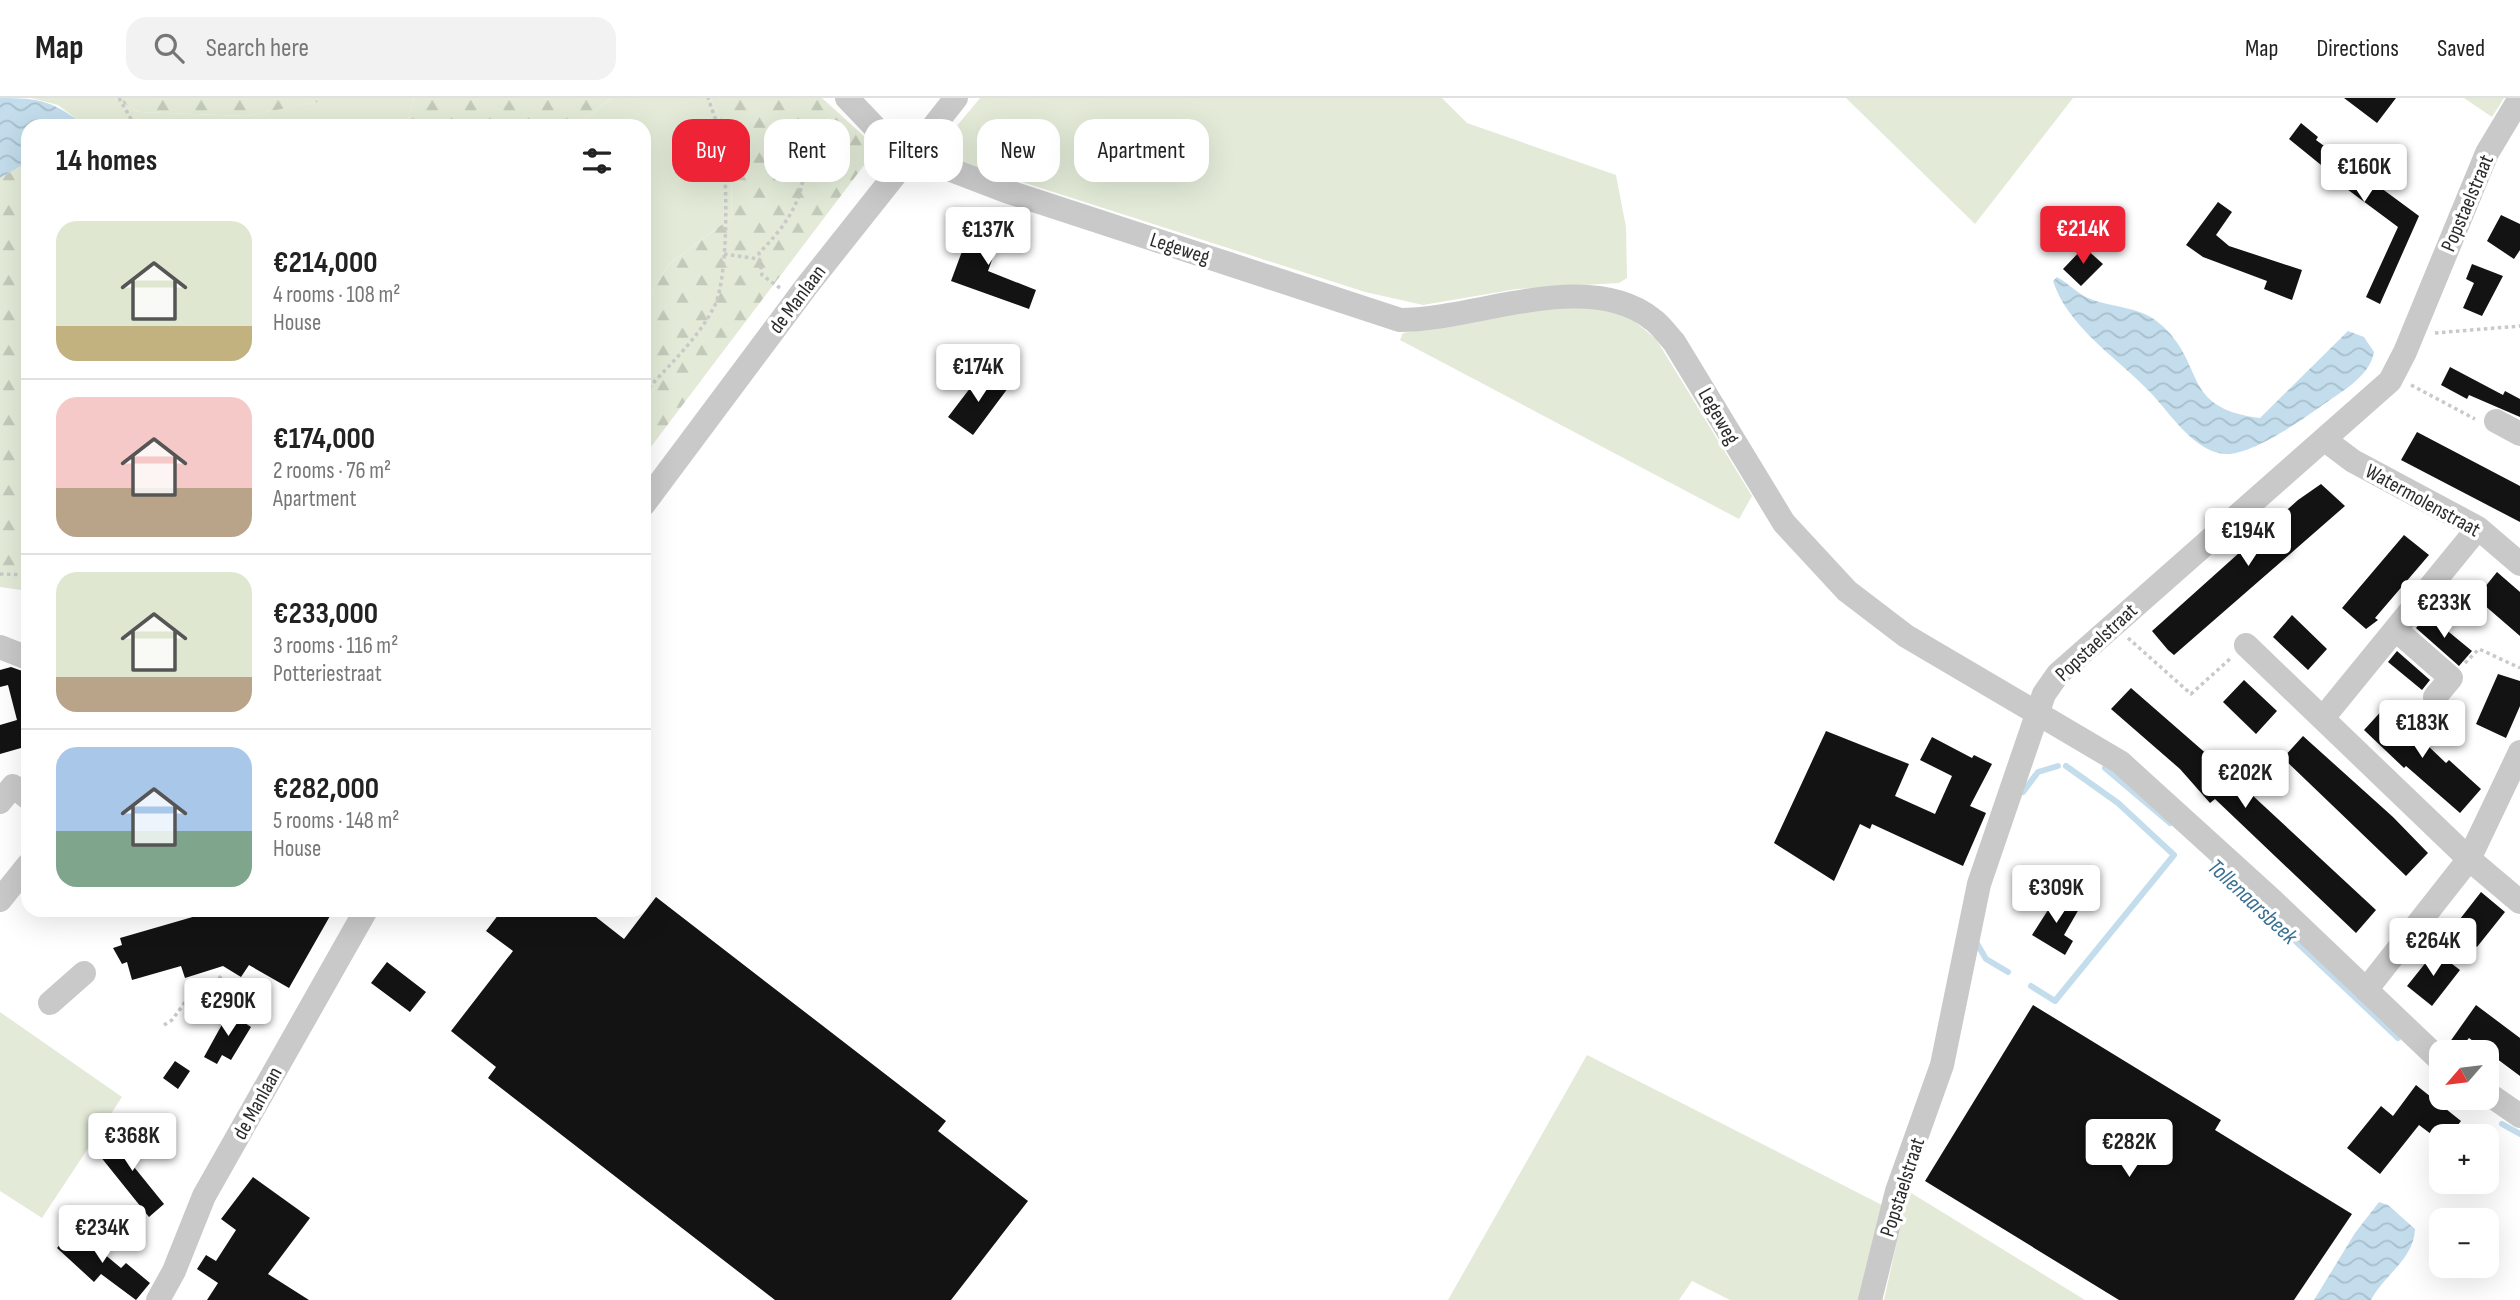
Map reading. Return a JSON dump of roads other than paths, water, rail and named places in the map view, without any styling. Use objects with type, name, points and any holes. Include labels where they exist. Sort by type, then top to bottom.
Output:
[{"type":"street","name":"Legeweg","points":[[847,98],[867,119]]},
{"type":"street","name":"de Manlaan","points":[[940,119],[956,98]]},
{"type":"street","name":"Popstaelstraat","points":[[1870,1300],[1897,1191],[1942,1065],[1986,860],[2044,694],[2058,674],[2370,401],[2395,371],[2487,153],[2520,98]]},
{"type":"street","name":"Legeweg","points":[[963,175],[1400,320],[1434,320],[1567,297],[1600,297],[1629,305],[1653,319],[1674,342],[1784,523],[1847,591],[1906,635],[2038,716],[2094,745],[2148,785],[2429,1050]]},
{"type":"street","name":"de Manlaan","points":[[651,495],[796,300],[890,182]]},
{"type":"street","points":[[2496,421],[2520,434]]},
{"type":"street","name":"Watermolenstraat","points":[[2325,440],[2353,461],[2479,528],[2518,558]]},
{"type":"street","points":[[2323,718],[2479,528]]},
{"type":"street","points":[[2396,630],[2451,678],[2435,697]]},
{"type":"street","points":[[2246,645],[2469,859],[2520,902]]},
{"type":"street","points":[[0,647],[21,655]]},
{"type":"street","points":[[2366,990],[2469,859],[2520,751]]},
{"type":"street","points":[[0,802],[13,786],[21,792]]},
{"type":"street","points":[[0,900],[21,874]]},
{"type":"street","name":"de Manlaan","points":[[158,1300],[174,1271],[204,1196],[362,917]]},
{"type":"street","points":[[50,1003],[84,973]]},
{"type":"street","points":[[2499,1101],[2520,1116]]},
{"type":"water","points":[[0,98],[37,100],[55,106],[76,119],[21,119],[21,166],[0,178]]},
{"type":"water","points":[[2057,277],[2088,298],[2143,313],[2159,323],[2184,353],[2205,394],[2217,405],[2234,413],[2260,418],[2348,331],[2364,337],[2374,352],[2367,369],[2353,384],[2288,429],[2261,444],[2236,453],[2214,452],[2192,438],[2146,388],[2080,326],[2060,297],[2053,281]]},
{"type":"water","points":[[2379,1202],[2388,1205],[2415,1229],[2410,1249],[2371,1300],[2314,1300],[2355,1233]]},
{"type":"waterway","name":"Tollenaarsbeek","points":[[2023,792],[2038,772],[2058,766]]},
{"type":"waterway","name":"Tollenaarsbeek","points":[[2031,986],[2055,1001],[2174,855],[2118,803],[2066,766]]},
{"type":"waterway","name":"Tollenaarsbeek","points":[[2105,768],[2170,823]]},
{"type":"waterway","name":"Tollenaarsbeek","points":[[2214,864],[2398,1038]]},
{"type":"waterway","name":"Tollenaarsbeek","points":[[1976,942],[1986,959],[2008,972]]},
{"type":"waterway","name":"Tollenaarsbeek","points":[[2502,1124],[2520,1134]]}]
